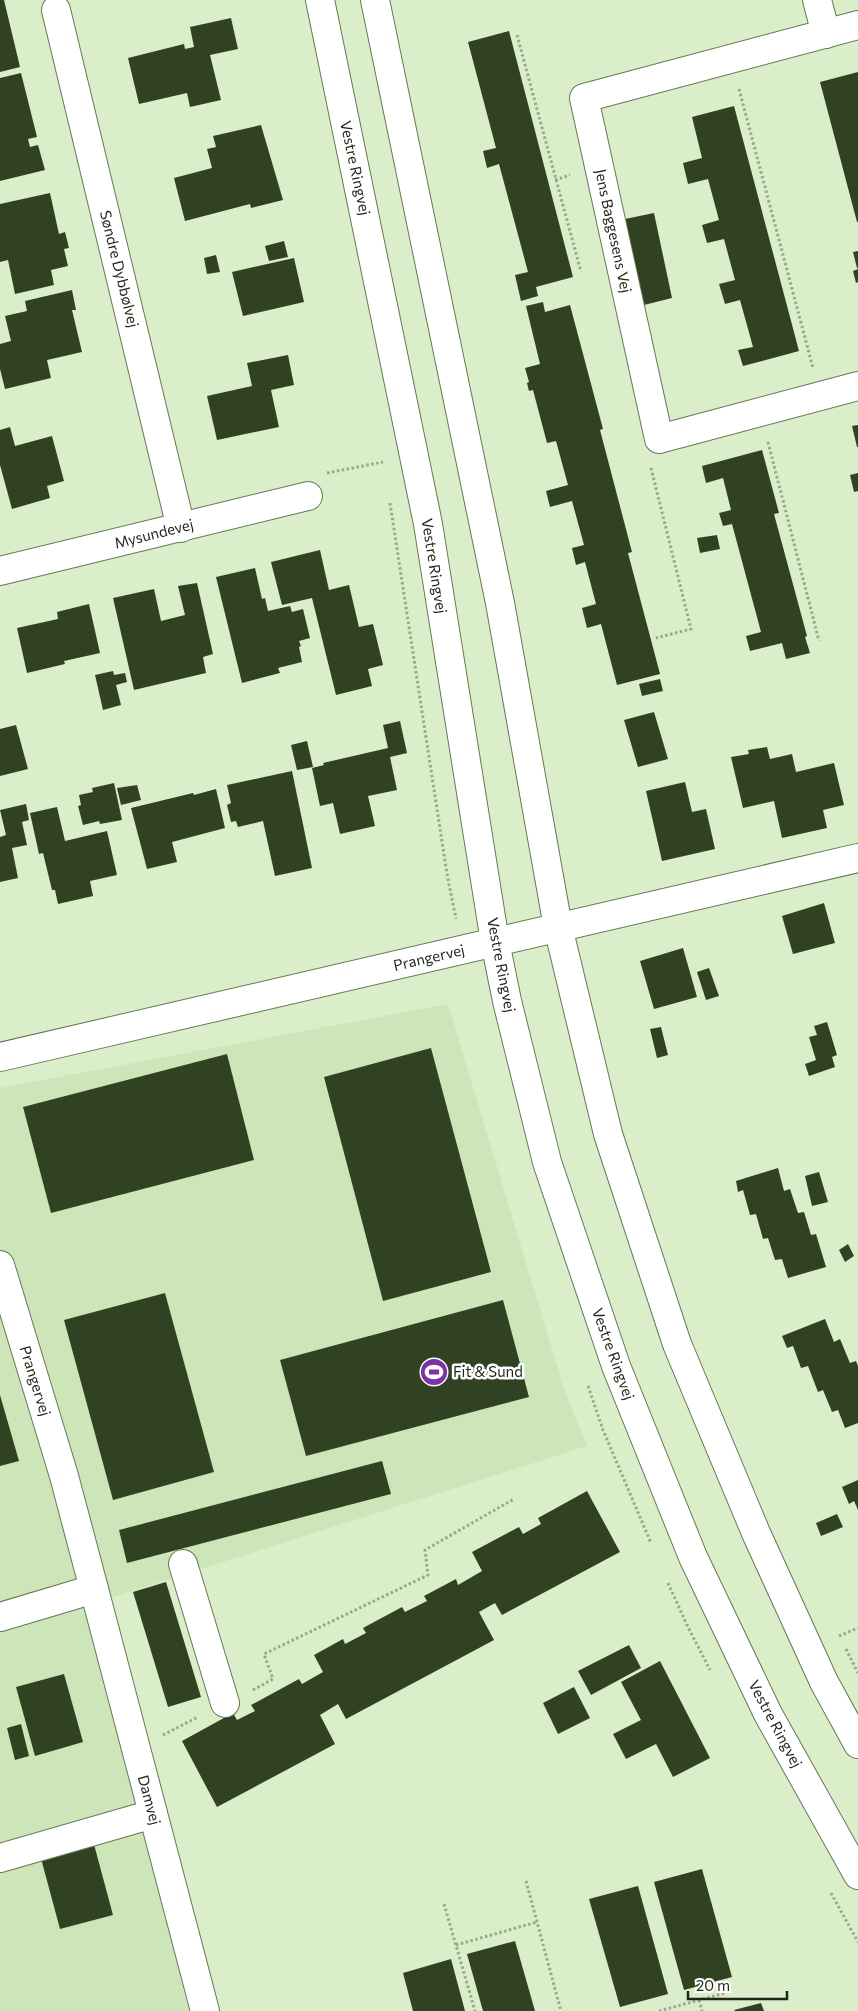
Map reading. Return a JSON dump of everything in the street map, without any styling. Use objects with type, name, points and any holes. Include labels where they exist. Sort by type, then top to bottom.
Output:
[{"type":"main road","name":"Vestre Ringvej","points":[[320,0],[428,524],[507,1001],[547,1162],[616,1366],[693,1557],[768,1714],[858,1875]]},
{"type":"main road","points":[[375,0],[500,603],[558,927],[608,1134],[677,1344],[756,1533],[824,1682],[858,1744]]},
{"type":"main road","points":[[817,0],[826,34]]},
{"type":"main road","name":"Søndre Dybbølvej","points":[[56,10],[181,528]]},
{"type":"main road","name":"Jens Baggesens Vej","points":[[659,440],[584,98],[858,25]]},
{"type":"main road","points":[[659,440],[858,386]]},
{"type":"main road","name":"Mysundevej","points":[[0,571],[308,496]]},
{"type":"main road","name":"Prangervej","points":[[0,1057],[858,858]]},
{"type":"main road","name":"Prangervej","points":[[0,1265],[69,1497]]},
{"type":"main road","name":"Damvej","points":[[69,1497],[205,2011]]},
{"type":"main road","points":[[183,1564],[225,1703]]},
{"type":"main road","points":[[0,1617],[94,1589]]},
{"type":"main road","points":[[0,1858],[153,1814]]},
{"type":"path","points":[[517,36],[581,272]]},
{"type":"path","points":[[731,59],[820,396]]},
{"type":"path","points":[[761,412],[819,641]]},
{"type":"path","points":[[656,638],[691,629],[645,444],[659,440]]},
{"type":"path","points":[[381,453],[385,472]]},
{"type":"path","points":[[308,496],[312,476],[383,462]]},
{"type":"path","points":[[389,501],[450,887]]},
{"type":"path","points":[[136,1748],[273,1679],[264,1654],[428,1575],[425,1550],[514,1499]]},
{"type":"path","points":[[835,1628],[858,1673]]},
{"type":"path","points":[[839,1636],[858,1628]]},
{"type":"path","points":[[526,1881],[561,2011]]},
{"type":"path","points":[[444,1904],[475,2011]]},
{"type":"path","points":[[456,1945],[537,1922]]},
{"type":"path","points":[[659,2011],[725,1993]]},
{"type":"path","points":[[699,2000],[702,2011]]},
{"type":"shaded area","points":[[448,1004],[565,1392],[587,1446],[88,1605],[189,2011],[0,2011],[0,1088]]},
{"type":"building","points":[[0,0],[4,0],[20,67],[0,72]]},
{"type":"building","points":[[231,18],[238,49],[210,55],[221,100],[190,107],[187,93],[139,104],[128,58],[184,44],[185,49],[194,47],[190,27]]},
{"type":"building","points":[[509,31],[573,277],[536,287],[538,296],[521,301],[515,275],[528,272],[499,164],[487,168],[483,151],[496,148],[468,42]]},
{"type":"building","points":[[858,72],[858,222],[857,222],[820,82]]},
{"type":"building","points":[[21,73],[37,137],[28,139],[30,147],[38,145],[45,170],[0,181],[0,78]]},
{"type":"building","points":[[734,106],[799,351],[743,366],[738,350],[753,347],[740,300],[725,304],[719,284],[735,280],[724,239],[707,243],[702,225],[719,220],[708,179],[688,184],[683,163],[702,158],[692,117]]},
{"type":"building","points":[[261,125],[283,200],[251,208],[250,204],[185,221],[174,178],[212,168],[207,149],[216,147],[213,136]]},
{"type":"building","points":[[50,193],[59,234],[65,232],[69,248],[64,249],[68,266],[51,270],[54,285],[15,294],[8,260],[0,262],[0,204]]},
{"type":"building","points":[[654,213],[672,298],[644,305],[625,219]]},
{"type":"building","points":[[284,241],[288,257],[269,261],[265,246]]},
{"type":"building","points":[[858,251],[858,268],[857,268],[853,252]]},
{"type":"building","points":[[216,255],[220,272],[207,274],[204,258]]},
{"type":"building","points":[[294,258],[304,302],[243,316],[232,272]]},
{"type":"building","points":[[858,269],[858,282],[856,283],[853,271]]},
{"type":"building","points":[[72,290],[76,310],[72,310],[82,352],[47,360],[51,378],[5,389],[0,369],[0,344],[11,341],[5,316],[27,311],[25,301]]},
{"type":"building","points":[[543,302],[545,312],[570,305],[603,429],[600,430],[632,552],[628,553],[660,674],[617,685],[601,624],[587,628],[582,608],[596,604],[585,562],[576,565],[572,548],[584,545],[572,501],[550,507],[546,491],[568,485],[556,441],[547,443],[533,390],[529,391],[527,383],[529,382],[525,368],[540,364],[526,306]]},
{"type":"building","points":[[288,355],[294,385],[271,390],[279,427],[217,440],[207,396],[252,386],[247,363]]},
{"type":"building","points":[[858,425],[858,447],[857,447],[852,426]]},
{"type":"building","points":[[10,427],[15,446],[52,436],[64,481],[47,486],[50,498],[12,509],[0,465],[0,430]]},
{"type":"building","points":[[762,450],[779,513],[774,514],[810,653],[786,659],[782,643],[750,651],[746,636],[761,632],[732,524],[723,526],[719,513],[731,510],[723,478],[706,483],[702,466]]},
{"type":"building","points":[[858,473],[858,491],[854,492],[850,475]]},
{"type":"building","points":[[717,535],[720,549],[700,553],[697,538]]},
{"type":"building","points":[[320,550],[329,590],[349,585],[359,627],[373,624],[383,665],[368,669],[372,686],[336,695],[312,598],[282,605],[271,562]]},
{"type":"building","points":[[255,568],[262,599],[265,598],[268,611],[290,606],[292,612],[303,609],[310,638],[299,641],[302,662],[278,668],[280,673],[242,683],[216,577]]},
{"type":"building","points":[[197,583],[213,654],[203,657],[206,673],[134,690],[113,598],[154,589],[161,621],[185,615],[178,586]]},
{"type":"building","points":[[89,604],[100,653],[64,661],[65,664],[27,673],[17,628],[58,619],[57,612]]},
{"type":"building","points":[[113,671],[114,675],[125,673],[127,682],[116,685],[121,705],[103,710],[95,675]]},
{"type":"building","points":[[660,679],[663,691],[642,696],[639,684]]},
{"type":"building","points":[[654,712],[668,759],[638,767],[624,720]]},
{"type":"building","points":[[400,721],[407,753],[390,757],[397,790],[368,796],[375,826],[340,834],[333,803],[320,806],[312,768],[324,765],[323,763],[388,748],[383,725]]},
{"type":"building","points":[[16,725],[28,769],[0,776],[0,729]]},
{"type":"building","points":[[307,741],[313,767],[297,770],[291,745]]},
{"type":"building","points":[[767,747],[770,759],[792,754],[796,772],[834,763],[844,805],[823,810],[827,828],[782,838],[774,801],[743,808],[731,757],[749,754],[748,750]]},
{"type":"building","points":[[292,771],[312,868],[275,876],[263,821],[238,827],[236,821],[231,822],[227,805],[231,803],[227,785]]},
{"type":"building","points":[[685,782],[692,812],[706,809],[715,849],[662,861],[646,791]]},
{"type":"building","points":[[114,783],[122,820],[100,824],[99,821],[83,825],[78,806],[81,805],[79,795],[93,792],[92,788]]},
{"type":"building","points":[[137,785],[141,800],[121,805],[117,788]]},
{"type":"building","points":[[216,789],[225,828],[172,842],[177,862],[147,869],[131,808]]},
{"type":"building","points":[[26,804],[29,820],[22,822],[27,845],[12,848],[18,878],[0,882],[0,837],[6,835],[0,810]]},
{"type":"building","points":[[57,807],[65,841],[107,831],[117,875],[90,881],[93,896],[58,904],[55,890],[52,890],[43,853],[39,854],[30,813]]},
{"type":"building","points":[[824,903],[835,943],[793,954],[782,916]]},
{"type":"building","points":[[683,948],[697,997],[654,1009],[640,961]]},
{"type":"building","points":[[709,968],[719,996],[706,1000],[697,972]]},
{"type":"building","points":[[827,1022],[837,1055],[832,1057],[835,1067],[809,1076],[805,1064],[816,1060],[809,1037],[817,1035],[814,1026]]},
{"type":"building","points":[[661,1027],[668,1055],[657,1058],[650,1029]]},
{"type":"building","points":[[431,1048],[491,1272],[383,1301],[324,1077]]},
{"type":"building","points":[[227,1054],[254,1160],[51,1213],[23,1107]]},
{"type":"building","points":[[778,1168],[784,1191],[790,1189],[798,1213],[804,1212],[811,1235],[816,1234],[826,1267],[788,1278],[782,1259],[775,1260],[768,1238],[763,1239],[756,1214],[750,1215],[743,1190],[738,1192],[736,1181]]},
{"type":"building","points":[[819,1172],[828,1202],[812,1206],[805,1176]]},
{"type":"building","points":[[848,1244],[854,1256],[845,1262],[839,1250]]},
{"type":"building","points":[[165,1293],[214,1472],[113,1500],[64,1320]]},
{"type":"building","points":[[503,1300],[529,1397],[306,1456],[280,1360]]},
{"type":"building","points":[[825,1319],[834,1342],[840,1339],[850,1363],[856,1361],[858,1366],[858,1423],[845,1428],[838,1410],[832,1412],[823,1390],[818,1392],[808,1366],[801,1368],[793,1346],[787,1348],[782,1336]]},
{"type":"building","points":[[0,1395],[19,1461],[0,1466]]},
{"type":"building","points":[[382,1461],[391,1494],[127,1563],[119,1530]]},
{"type":"building","points":[[858,1480],[858,1510],[854,1501],[849,1504],[842,1487]]},
{"type":"building","points":[[587,1491],[620,1552],[502,1615],[495,1603],[479,1612],[494,1640],[346,1719],[338,1704],[320,1715],[335,1744],[217,1807],[182,1741],[233,1713],[237,1720],[255,1711],[251,1705],[299,1679],[302,1684],[323,1672],[314,1655],[343,1639],[345,1644],[366,1633],[363,1628],[402,1607],[405,1612],[427,1601],[424,1596],[456,1579],[458,1585],[482,1571],[472,1552],[519,1527],[523,1534],[541,1524],[538,1518]]},
{"type":"building","points":[[837,1514],[843,1527],[821,1536],[816,1523]]},
{"type":"building","points":[[166,1582],[201,1697],[168,1707],[133,1592]]},
{"type":"building","points":[[629,1645],[641,1668],[591,1695],[578,1671]]},
{"type":"building","points":[[660,1661],[710,1758],[673,1777],[656,1744],[626,1759],[613,1734],[641,1720],[621,1682]]},
{"type":"building","points":[[64,1674],[83,1742],[35,1756],[16,1687]]},
{"type":"building","points":[[574,1687],[590,1718],[558,1734],[543,1703]]},
{"type":"building","points":[[21,1724],[29,1756],[15,1760],[7,1728]]},
{"type":"building","points":[[92,1837],[113,1915],[60,1929],[39,1851]]},
{"type":"building","points":[[702,1869],[732,1977],[684,1990],[654,1882]]},
{"type":"building","points":[[638,1886],[668,1994],[620,2007],[589,1899]]},
{"type":"building","points":[[515,1941],[535,2011],[483,2011],[467,1954]]},
{"type":"building","points":[[451,1959],[465,2011],[413,2011],[403,1973]]},
{"type":"building","points":[[761,2003],[764,2011],[734,2010]]},
{"type":"place","name":"Fit & Sund","points":[[434,1372]]}]
